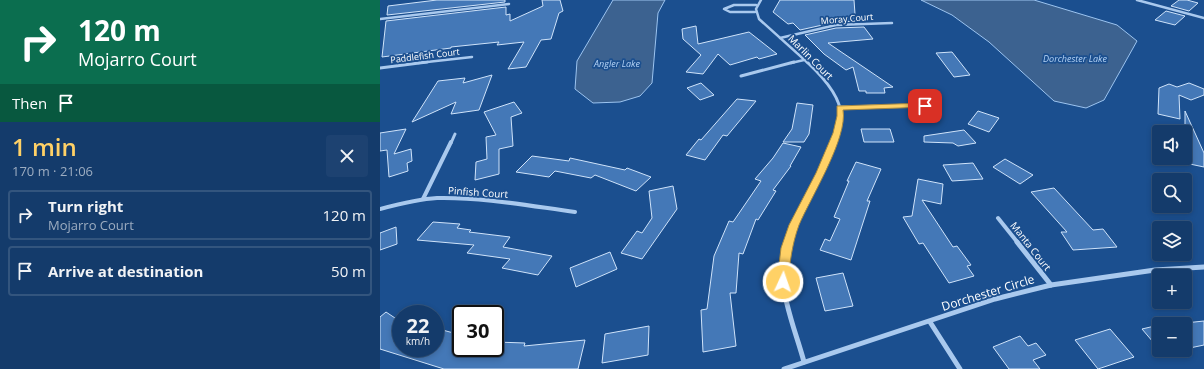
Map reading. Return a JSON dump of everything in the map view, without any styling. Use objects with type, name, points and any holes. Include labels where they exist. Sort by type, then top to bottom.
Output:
[{"type":"street","points":[[756,5],[727,7],[724,10],[730,12],[755,12],[756,5],[761,0]]},
{"type":"street","points":[[1137,0],[1204,18]]},
{"type":"street","points":[[380,19],[509,4]]},
{"type":"street","name":"Marlin Court","points":[[755,12],[759,19],[822,76],[831,88],[841,116],[837,133],[820,173],[794,225],[784,259],[783,282],[785,295],[804,362]]},
{"type":"street","name":"Moray Court","points":[[780,38],[836,25],[892,22]]},
{"type":"street","name":"Paddlefish Court","points":[[380,68],[472,57]]},
{"type":"street","points":[[741,76],[804,60]]},
{"type":"street","points":[[839,108],[925,106]]},
{"type":"street","points":[[423,199],[455,134]]},
{"type":"street","name":"Pinfish Court","points":[[380,209],[423,199],[437,198],[481,200],[575,212]]},
{"type":"street","name":"Manta Court","points":[[998,218],[1051,285]]},
{"type":"street","name":"Dorchester Circle","points":[[784,369],[995,300],[1051,285],[1155,270],[1204,267]]},
{"type":"street","points":[[930,322],[960,369]]},
{"type":"water","name":"Angler Lake","points":[[613,0],[665,0],[658,13],[652,83],[640,96],[620,102],[593,103],[575,89],[577,61]]},
{"type":"water","name":"Dorchester Lake","points":[[921,0],[1034,0],[1117,25],[1137,41],[1104,100],[1086,108],[1054,101],[989,42],[952,15]]},
{"type":"building","points":[[437,0],[505,0],[505,2],[387,15],[388,6]]},
{"type":"building","points":[[542,0],[560,0],[563,11],[559,13],[551,39],[541,40],[526,67],[508,69],[524,42],[497,45],[499,42],[451,47],[382,57],[386,21],[506,7],[506,15],[510,14],[510,21],[543,6]]},
{"type":"building","points":[[780,0],[854,0],[855,14],[860,21],[836,22],[800,30],[793,23],[788,24],[773,12]]},
{"type":"building","points":[[1179,0],[1187,0],[1198,3],[1189,11],[1171,6]]},
{"type":"building","points":[[1166,11],[1185,16],[1175,25],[1155,20]]},
{"type":"building","points":[[696,26],[698,44],[749,32],[777,54],[759,59],[757,57],[730,65],[718,54],[703,74],[686,72],[701,55],[683,39],[682,29]]},
{"type":"building","points":[[864,27],[873,39],[828,43],[893,87],[884,88],[885,93],[866,93],[866,91],[859,91],[853,67],[846,70],[824,54],[805,35],[836,28]]},
{"type":"building","points":[[952,52],[970,75],[954,77],[936,53]]},
{"type":"building","points":[[492,75],[479,110],[451,114],[456,102],[412,122],[438,81],[465,78],[463,83]]},
{"type":"building","points":[[701,83],[714,95],[700,100],[687,88]]},
{"type":"building","points":[[1189,83],[1204,89],[1204,95],[1191,100],[1179,95],[1180,119],[1158,114],[1159,88],[1169,84],[1177,87]]},
{"type":"building","points":[[737,99],[756,101],[727,136],[723,135],[705,160],[686,155],[699,139],[701,140]]},
{"type":"building","points":[[514,102],[522,113],[511,117],[513,146],[499,149],[499,174],[475,180],[476,162],[487,159],[486,137],[496,135],[484,112]]},
{"type":"building","points":[[797,103],[813,105],[809,134],[804,142],[783,142],[792,129]]},
{"type":"building","points":[[978,111],[999,118],[989,132],[968,124]]},
{"type":"building","points":[[1185,111],[1191,125],[1185,125]]},
{"type":"building","points":[[1192,126],[1204,153],[1204,167],[1192,164]]},
{"type":"building","points":[[406,129],[394,154],[411,149],[412,161],[407,163],[408,171],[389,177],[387,150],[380,151],[380,133]]},
{"type":"building","points":[[861,129],[890,129],[894,142],[864,142]]},
{"type":"building","points":[[964,130],[976,143],[958,146],[953,143],[924,142],[924,136]]},
{"type":"building","points":[[783,143],[801,147],[791,166],[773,190],[776,191],[758,220],[756,219],[743,254],[739,253],[736,293],[730,293],[736,346],[703,352],[701,310],[707,309],[714,256],[729,221],[733,222],[761,181],[755,179],[773,158]]},
{"type":"building","points":[[532,156],[569,161],[570,158],[625,170],[627,168],[651,177],[636,191],[595,175],[591,178],[555,171],[549,177],[516,172]]},
{"type":"building","points":[[1005,159],[1033,175],[1020,184],[993,167]]},
{"type":"building","points":[[856,162],[881,169],[867,201],[870,201],[851,260],[820,250],[825,239],[830,241],[840,219],[834,217],[849,181],[847,181]]},
{"type":"building","points":[[973,163],[983,179],[952,181],[943,165]]},
{"type":"building","points":[[918,179],[943,184],[941,204],[922,200],[953,247],[957,246],[971,265],[967,266],[974,276],[949,283],[923,243],[919,244],[903,217],[912,216]]},
{"type":"building","points":[[673,186],[677,209],[642,259],[621,253],[637,231],[642,233],[652,218],[649,191]]},
{"type":"building","points":[[1054,188],[1093,230],[1103,229],[1117,247],[1073,250],[1061,232],[1067,232],[1031,192]]},
{"type":"building","points":[[433,222],[460,224],[457,228],[471,230],[469,232],[510,237],[503,247],[552,256],[538,275],[502,268],[510,259],[467,253],[474,245],[417,240]]},
{"type":"building","points":[[396,227],[397,244],[380,250],[380,233]]},
{"type":"building","points":[[610,252],[617,269],[576,287],[570,268]]},
{"type":"building","points":[[843,273],[853,306],[825,311],[816,278]]},
{"type":"building","points":[[386,312],[392,316],[392,353],[380,349],[380,317]]},
{"type":"building","points":[[1204,321],[1204,345],[1192,348],[1192,322]]},
{"type":"building","points":[[649,326],[648,355],[602,363],[605,334]]},
{"type":"building","points":[[1152,327],[1152,341],[1142,329]]},
{"type":"building","points":[[1110,329],[1134,357],[1098,369],[1075,340]]},
{"type":"building","points":[[444,330],[452,333],[452,357],[504,357],[504,342],[525,343],[524,346],[585,340],[578,369],[444,369],[406,357],[444,357]]},
{"type":"building","points":[[1020,336],[1028,346],[1036,343],[1046,355],[1033,360],[1040,369],[1009,369],[993,347]]},
{"type":"route","points":[[783,282],[786,248],[794,225],[830,152],[840,124],[841,116],[839,108],[925,106]]}]
